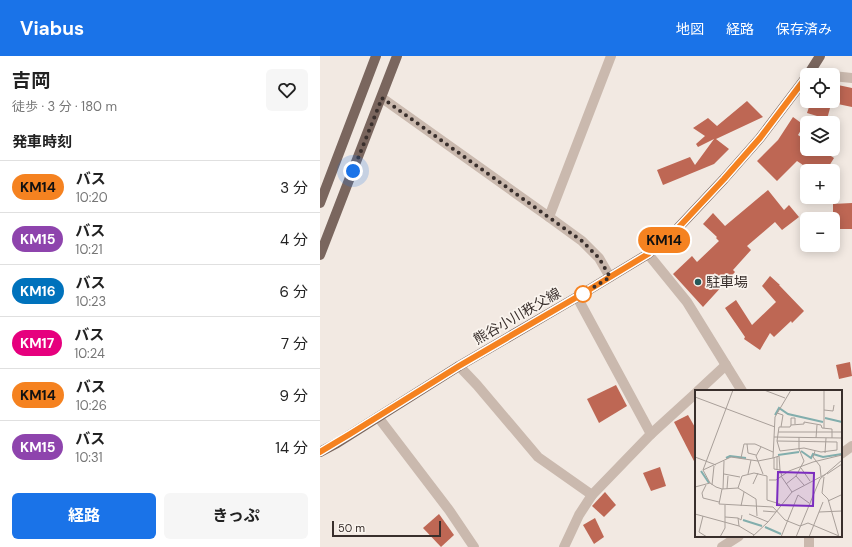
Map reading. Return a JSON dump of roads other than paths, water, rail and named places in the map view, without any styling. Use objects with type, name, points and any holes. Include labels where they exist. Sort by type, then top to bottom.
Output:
[{"type":"main road","points":[[320,203],[376,56]]},
{"type":"main road","points":[[320,255],[398,56]]},
{"type":"main road","name":"熊谷小川秩父線","points":[[812,68],[820,56]]},
{"type":"main road","name":"熊谷小川秩父線","points":[[320,452],[459,366],[648,254],[678,228],[724,179],[760,138],[800,86]]},
{"type":"street","points":[[549,217],[611,56]]},
{"type":"street","points":[[840,77],[852,78]]},
{"type":"street","points":[[382,98],[582,241],[599,258],[610,277]]},
{"type":"street","points":[[648,254],[687,302],[741,390]]},
{"type":"street","points":[[577,297],[651,434]]},
{"type":"street","points":[[699,390],[726,365]]},
{"type":"street","points":[[459,366],[538,457],[592,495]]},
{"type":"street","points":[[564,547],[579,515],[592,495],[651,434],[695,394]]},
{"type":"street","points":[[378,417],[449,510],[474,547]]},
{"type":"street","points":[[842,453],[852,446]]},
{"type":"street","points":[[722,547],[737,537]]},
{"type":"place","name":"駐車場","points":[[698,282]]}]
